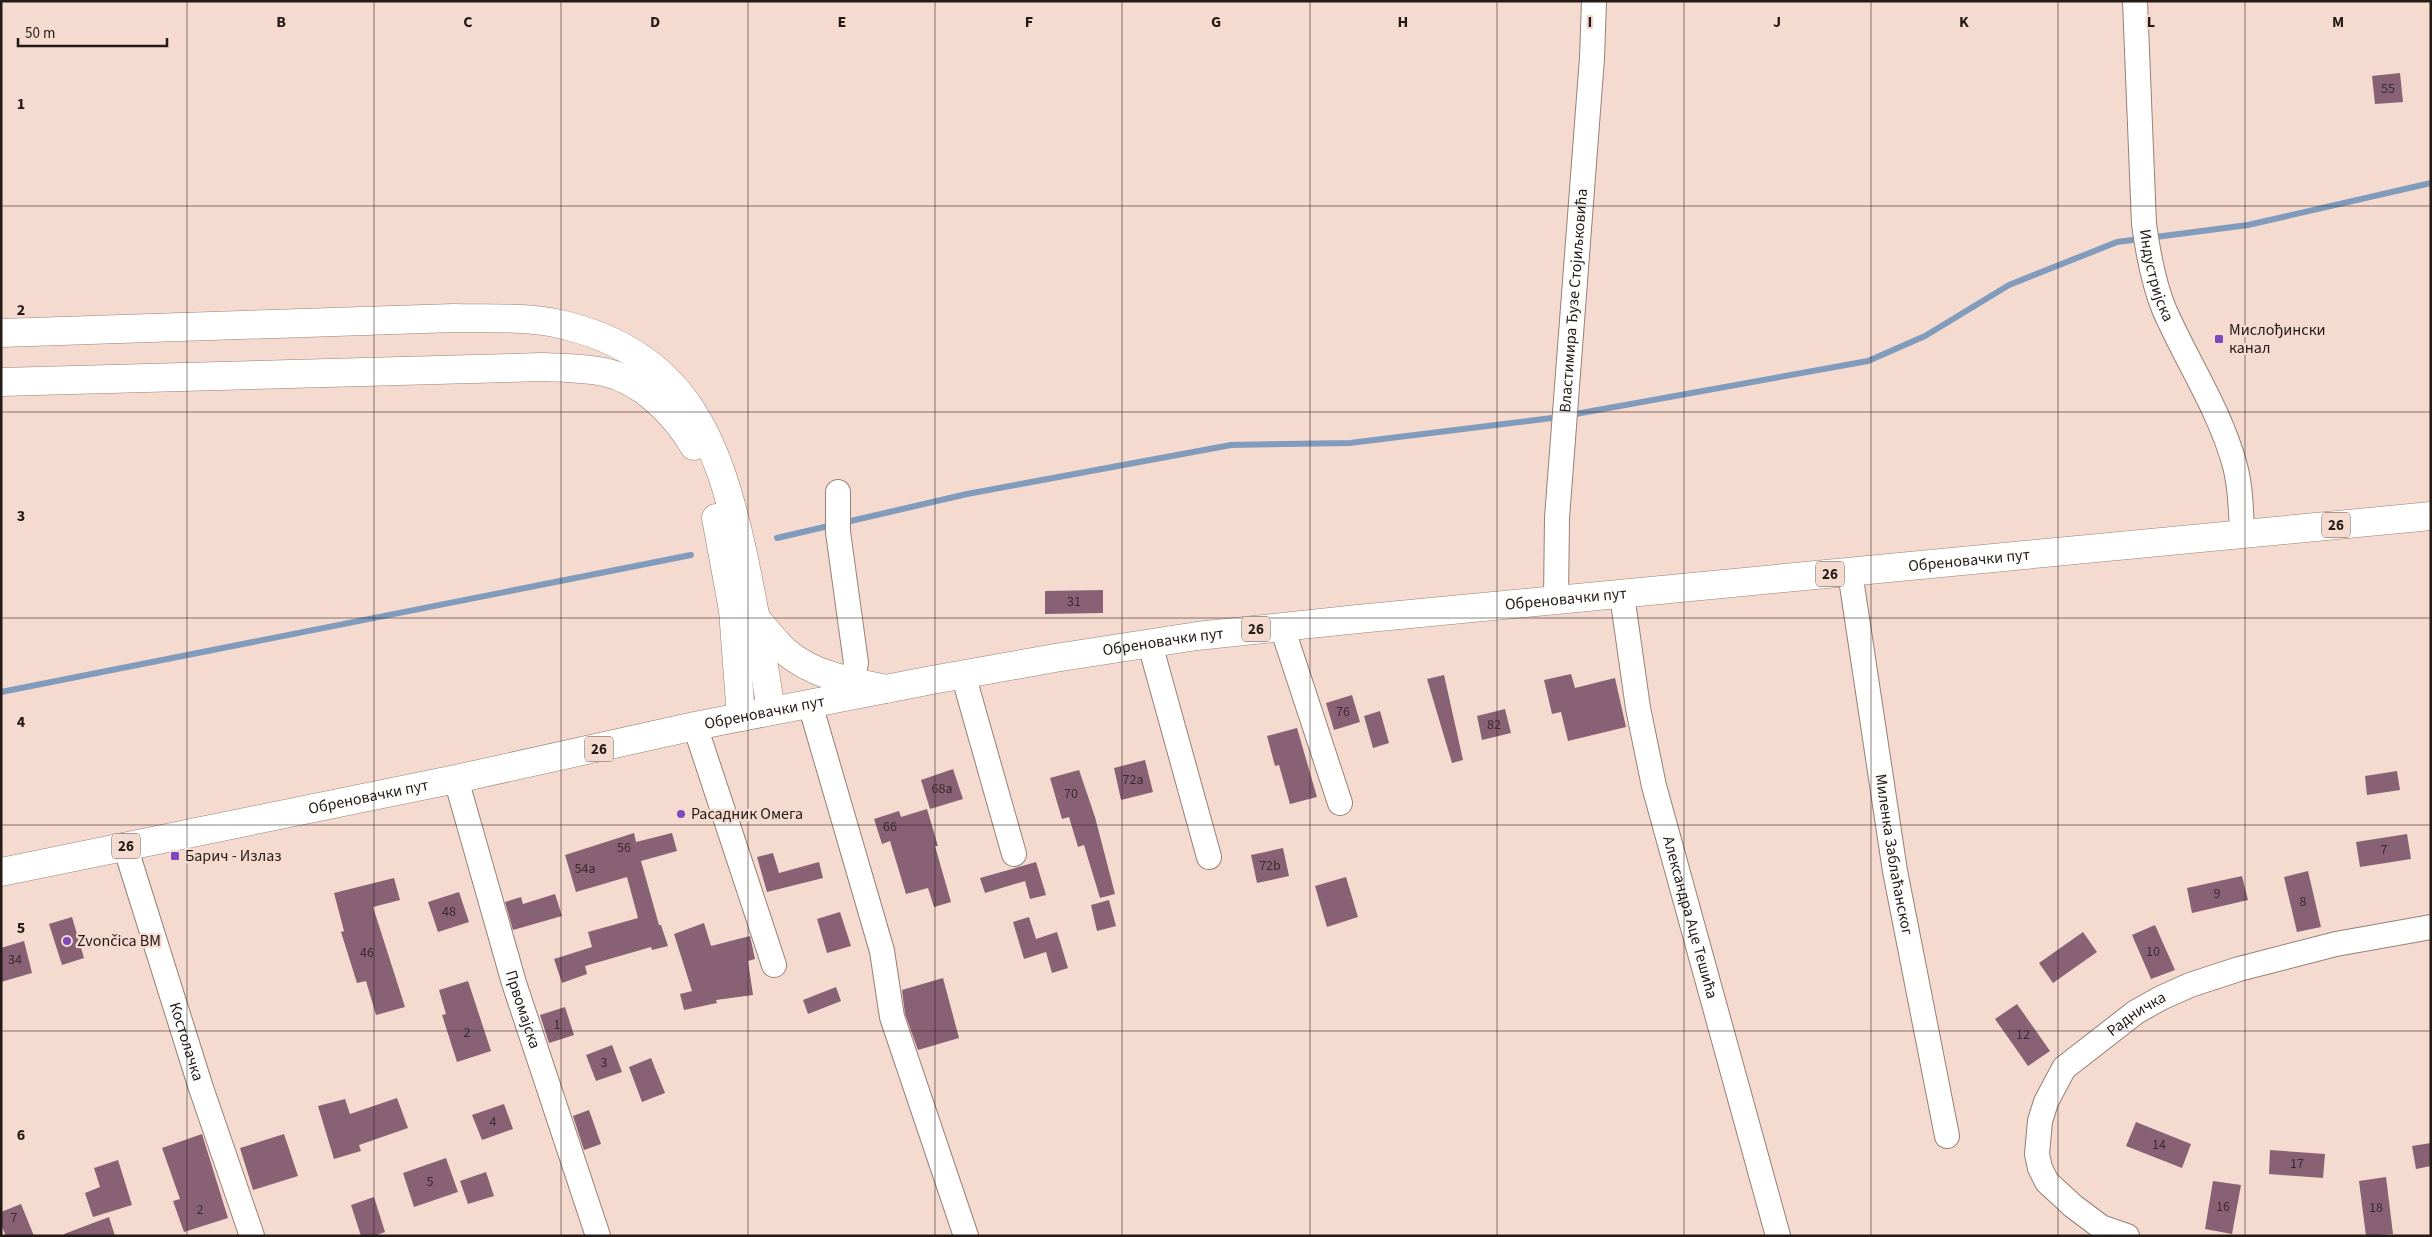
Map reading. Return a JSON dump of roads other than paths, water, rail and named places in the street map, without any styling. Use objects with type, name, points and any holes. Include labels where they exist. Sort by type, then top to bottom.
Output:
[{"type":"main road","points":[[1,333],[454,318],[523,320],[560,324],[617,343],[659,372],[676,388],[703,427],[717,458],[727,490],[756,618],[771,711]]},
{"type":"main road","points":[[1,382],[543,367],[606,372],[632,383],[655,400],[678,422],[693,446],[707,482],[720,537],[733,610],[741,718]]},
{"type":"main road","name":"Обреновачки пут","points":[[1,872],[456,779],[695,726],[962,674],[1150,644],[1282,626],[1622,595],[2431,516]]},
{"type":"main road","points":[[756,618],[785,651],[816,670],[852,682],[886,689]]},
{"type":"street","name":"Властимира Ђузе Стојиљковића","points":[[1556,600],[1557,518],[1592,58],[1594,1]]},
{"type":"street","name":"Индустријска","points":[[2135,1],[2144,224],[2148,253],[2164,307],[2198,376],[2228,446],[2238,481],[2242,534]]},
{"type":"street","points":[[838,511],[856,663],[852,682]]},
{"type":"street","name":"Миленка Заблаћанског","points":[[1850,572],[1895,871],[1947,1136]]},
{"type":"street","name":"Александра Аце Тешића","points":[[1622,595],[1638,708],[1654,786],[1778,1236]]},
{"type":"street","points":[[1282,626],[1340,804]]},
{"type":"street","points":[[1150,644],[1209,857]]},
{"type":"street","points":[[962,674],[1014,854]]},
{"type":"street","points":[[810,704],[882,951],[892,1017],[966,1236]]},
{"type":"street","points":[[695,726],[774,965]]},
{"type":"street","name":"Првомајска","points":[[456,779],[514,983],[598,1236]]},
{"type":"street","name":"Костолачка","points":[[125,846],[201,1088],[252,1236]]},
{"type":"street","name":"Радничка","points":[[2127,1236],[2101,1227],[2073,1206],[2047,1182],[2040,1168],[2037,1154],[2040,1121],[2049,1095],[2064,1068],[2136,1012],[2190,985],[2239,969],[2336,944],[2431,927]]},
{"type":"waterway","points":[[1570,415],[1868,361],[1925,336],[2009,285],[2117,242],[2248,225],[2431,183]]},
{"type":"waterway","points":[[842,523],[967,494],[1231,445],[1350,443],[1560,417]]},
{"type":"waterway","points":[[777,538],[833,525]]},
{"type":"waterway","points":[[1,692],[691,555]]},
{"type":"place","name":"Мислођински канал","points":[[2219,339]]},
{"type":"place","name":"Расадник Омега","points":[[681,814]]},
{"type":"place","name":"Барич - Излаз","points":[[175,856]]},
{"type":"place","name":"Zvončica BM","points":[[67,941]]}]
